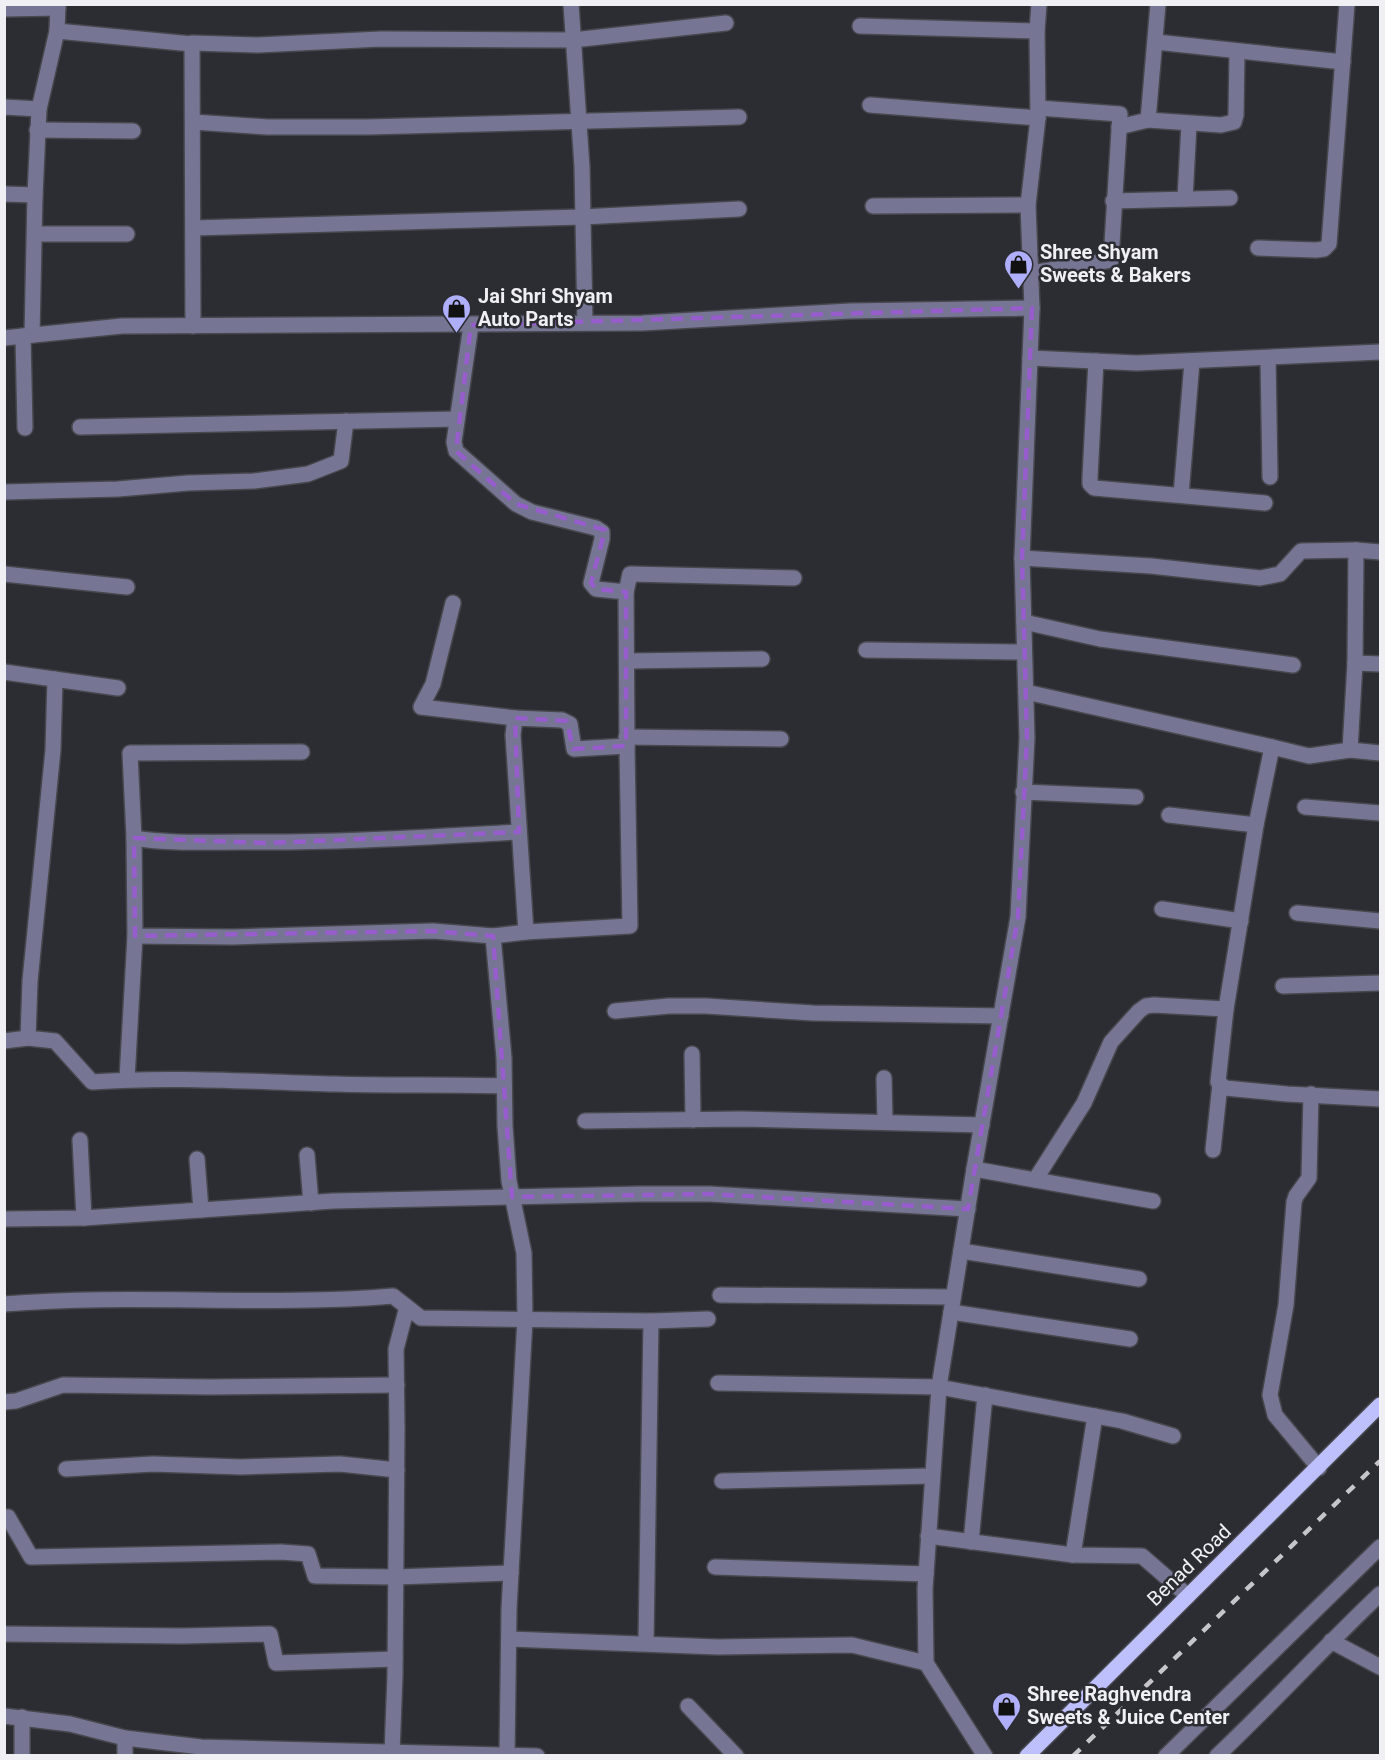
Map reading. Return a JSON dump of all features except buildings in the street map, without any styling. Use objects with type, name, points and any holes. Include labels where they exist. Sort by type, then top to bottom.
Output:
[{"type":"main road","name":"Benad Road","points":[[1027,1755],[1380,1405]]},
{"type":"street","points":[[571,4],[582,167],[585,322]]},
{"type":"street","points":[[985,1755],[926,1663],[926,1574],[931,1476],[939,1387],[1018,917],[1027,738],[1022,558],[1032,308],[1028,205],[1038,113],[1039,4]]},
{"type":"street","points":[[1148,120],[1158,4]]},
{"type":"street","points":[[1258,248],[1316,250],[1324,249],[1329,244],[1347,4]]},
{"type":"street","points":[[4,9],[58,6],[57,31],[39,109],[37,129],[35,234],[25,428]]},
{"type":"street","points":[[57,31],[192,45],[258,45],[381,39],[573,40],[726,23]]},
{"type":"street","points":[[860,26],[1037,31]]},
{"type":"street","points":[[1156,42],[1343,62]]},
{"type":"street","points":[[192,45],[193,326]]},
{"type":"street","points":[[1119,127],[1148,120],[1221,125],[1234,122],[1237,52]]},
{"type":"street","points":[[870,105],[1038,113],[1120,114],[1111,260],[1031,273]]},
{"type":"street","points":[[4,107],[39,109]]},
{"type":"street","points":[[193,122],[267,127],[368,127],[740,117]]},
{"type":"street","points":[[1185,199],[1189,124]]},
{"type":"street","points":[[37,129],[133,131]]},
{"type":"street","points":[[4,194],[35,195]]},
{"type":"street","points":[[1113,201],[1230,198]]},
{"type":"street","points":[[873,206],[1028,205]]},
{"type":"street","points":[[193,228],[582,217],[738,209]]},
{"type":"street","points":[[35,234],[127,234]]},
{"type":"street","points":[[4,338],[122,326],[642,323],[850,311],[1032,308]]},
{"type":"street","points":[[471,325],[454,442],[456,450],[516,504],[532,512],[596,528],[602,532],[591,583],[596,589],[626,592]]},
{"type":"street","points":[[1030,358],[1192,362],[1380,352]]},
{"type":"street","points":[[1268,358],[1269,477]]},
{"type":"street","points":[[1096,361],[1090,484],[1094,488],[1264,503]]},
{"type":"street","points":[[1181,495],[1192,362]]},
{"type":"street","points":[[80,427],[457,419]]},
{"type":"street","points":[[4,492],[118,489],[188,483],[254,481],[308,474],[341,461],[346,421]]},
{"type":"street","points":[[1350,750],[1355,663],[1356,550]]},
{"type":"street","points":[[1022,558],[1151,566],[1260,578],[1280,574],[1301,551],[1380,552]]},
{"type":"street","points":[[135,936],[233,937],[433,931],[493,936],[630,926],[626,592],[630,573],[794,578]]},
{"type":"street","points":[[4,574],[127,587]]},
{"type":"street","points":[[453,603],[433,684],[421,707],[515,718],[567,721],[570,724],[574,749],[627,741],[781,739]]},
{"type":"street","points":[[1024,622],[1100,639],[1293,665]]},
{"type":"street","points":[[866,650],[1024,652]]},
{"type":"street","points":[[627,661],[762,659]]},
{"type":"street","points":[[1355,663],[1380,664]]},
{"type":"street","points":[[4,672],[118,688]]},
{"type":"street","points":[[28,1038],[30,981],[53,750],[54,680]]},
{"type":"street","points":[[1026,692],[1309,756],[1350,750],[1380,753]]},
{"type":"street","points":[[515,718],[513,735],[526,932]]},
{"type":"street","points":[[1213,1150],[1220,1084],[1218,1074],[1226,1009],[1256,825],[1272,747]]},
{"type":"street","points":[[127,1079],[135,936],[130,753],[302,752]]},
{"type":"street","points":[[1023,792],[1136,797]]},
{"type":"street","points":[[1305,807],[1380,813]]},
{"type":"street","points":[[1169,815],[1256,825]]},
{"type":"street","points":[[134,838],[156,842],[269,843],[519,832]]},
{"type":"street","points":[[1162,909],[1241,921]]},
{"type":"street","points":[[1297,913],[1380,921]]},
{"type":"street","points":[[493,936],[504,1058],[509,1181],[524,1253],[525,1319],[515,1467],[507,1755]]},
{"type":"street","points":[[1283,986],[1380,983]]},
{"type":"street","points":[[1035,1180],[1084,1103],[1111,1042],[1139,1011],[1146,1006],[1154,1005],[1226,1009]]},
{"type":"street","points":[[615,1011],[687,1006],[813,1013],[1000,1016]]},
{"type":"street","points":[[4,1041],[28,1038],[55,1041],[92,1082],[127,1079],[219,1079],[338,1084],[504,1086]]},
{"type":"street","points":[[692,1054],[693,1120]]},
{"type":"street","points":[[884,1078],[885,1122]]},
{"type":"street","points":[[1220,1084],[1225,1088],[1287,1095],[1311,1094],[1380,1099]]},
{"type":"street","points":[[1311,1094],[1309,1178],[1294,1202],[1286,1305],[1270,1395],[1275,1415],[1319,1468]]},
{"type":"street","points":[[585,1120],[982,1125]]},
{"type":"street","points":[[80,1140],[84,1218]]},
{"type":"street","points":[[307,1155],[311,1203]]},
{"type":"street","points":[[197,1159],[201,1210]]},
{"type":"street","points":[[974,1169],[1153,1201]]},
{"type":"street","points":[[4,1219],[84,1218],[333,1201],[710,1194],[968,1209]]},
{"type":"street","points":[[961,1251],[1139,1279]]},
{"type":"street","points":[[720,1295],[952,1304],[1130,1339]]},
{"type":"street","points":[[4,1304],[107,1300],[349,1300],[393,1296],[421,1318],[651,1321],[708,1319]]},
{"type":"street","points":[[392,1753],[397,1470],[396,1349],[407,1307]]},
{"type":"street","points":[[646,1643],[651,1321]]},
{"type":"street","points":[[718,1383],[939,1387],[1122,1421],[1173,1436]]},
{"type":"street","points":[[4,1402],[16,1401],[63,1386],[396,1385]]},
{"type":"street","points":[[971,1542],[985,1395]]},
{"type":"street","points":[[1073,1555],[1095,1416]]},
{"type":"street","points":[[66,1469],[153,1464],[241,1467],[340,1464],[397,1470]]},
{"type":"street","points":[[722,1481],[931,1476]]},
{"type":"street","points":[[4,1517],[8,1517],[31,1557],[281,1552],[308,1554],[315,1575],[395,1577],[512,1573]]},
{"type":"street","points":[[928,1536],[1073,1555],[1142,1556],[1188,1596]]},
{"type":"street","points":[[1166,1755],[1380,1547]]},
{"type":"street","points":[[715,1567],[926,1574]]},
{"type":"street","points":[[1217,1755],[1380,1594]]},
{"type":"street","points":[[4,1634],[183,1636],[270,1634],[276,1663],[395,1659]]},
{"type":"street","points":[[509,1639],[718,1647],[852,1645],[926,1663]]},
{"type":"street","points":[[1331,1641],[1380,1667]]},
{"type":"street","points":[[688,1706],[736,1755]]},
{"type":"street","points":[[4,1716],[70,1724],[125,1738],[201,1747],[537,1755]]},
{"type":"street","points":[[22,1717],[22,1755]]},
{"type":"street","points":[[125,1738],[125,1755]]},
{"type":"highlighted area","points":[[1032,308],[1022,558],[1027,738],[1018,917],[968,1209],[710,1194],[512,1197],[493,936],[433,931],[135,936],[134,838],[269,843],[519,832],[515,718],[567,721],[573,749],[626,746],[626,592],[596,589],[591,583],[605,530],[516,504],[456,451],[471,325]]},
{"type":"railway","points":[[1073,1756],[1380,1461]]},
{"type":"place","name":"Shree Shyam Sweets & Bakers","points":[[1019,290]]},
{"type":"place","name":"Jai Shri Shyam Auto Parts","points":[[457,334]]},
{"type":"place","name":"Shree Raghvendra Sweets & Juice Center","points":[[1006,1732]]}]
